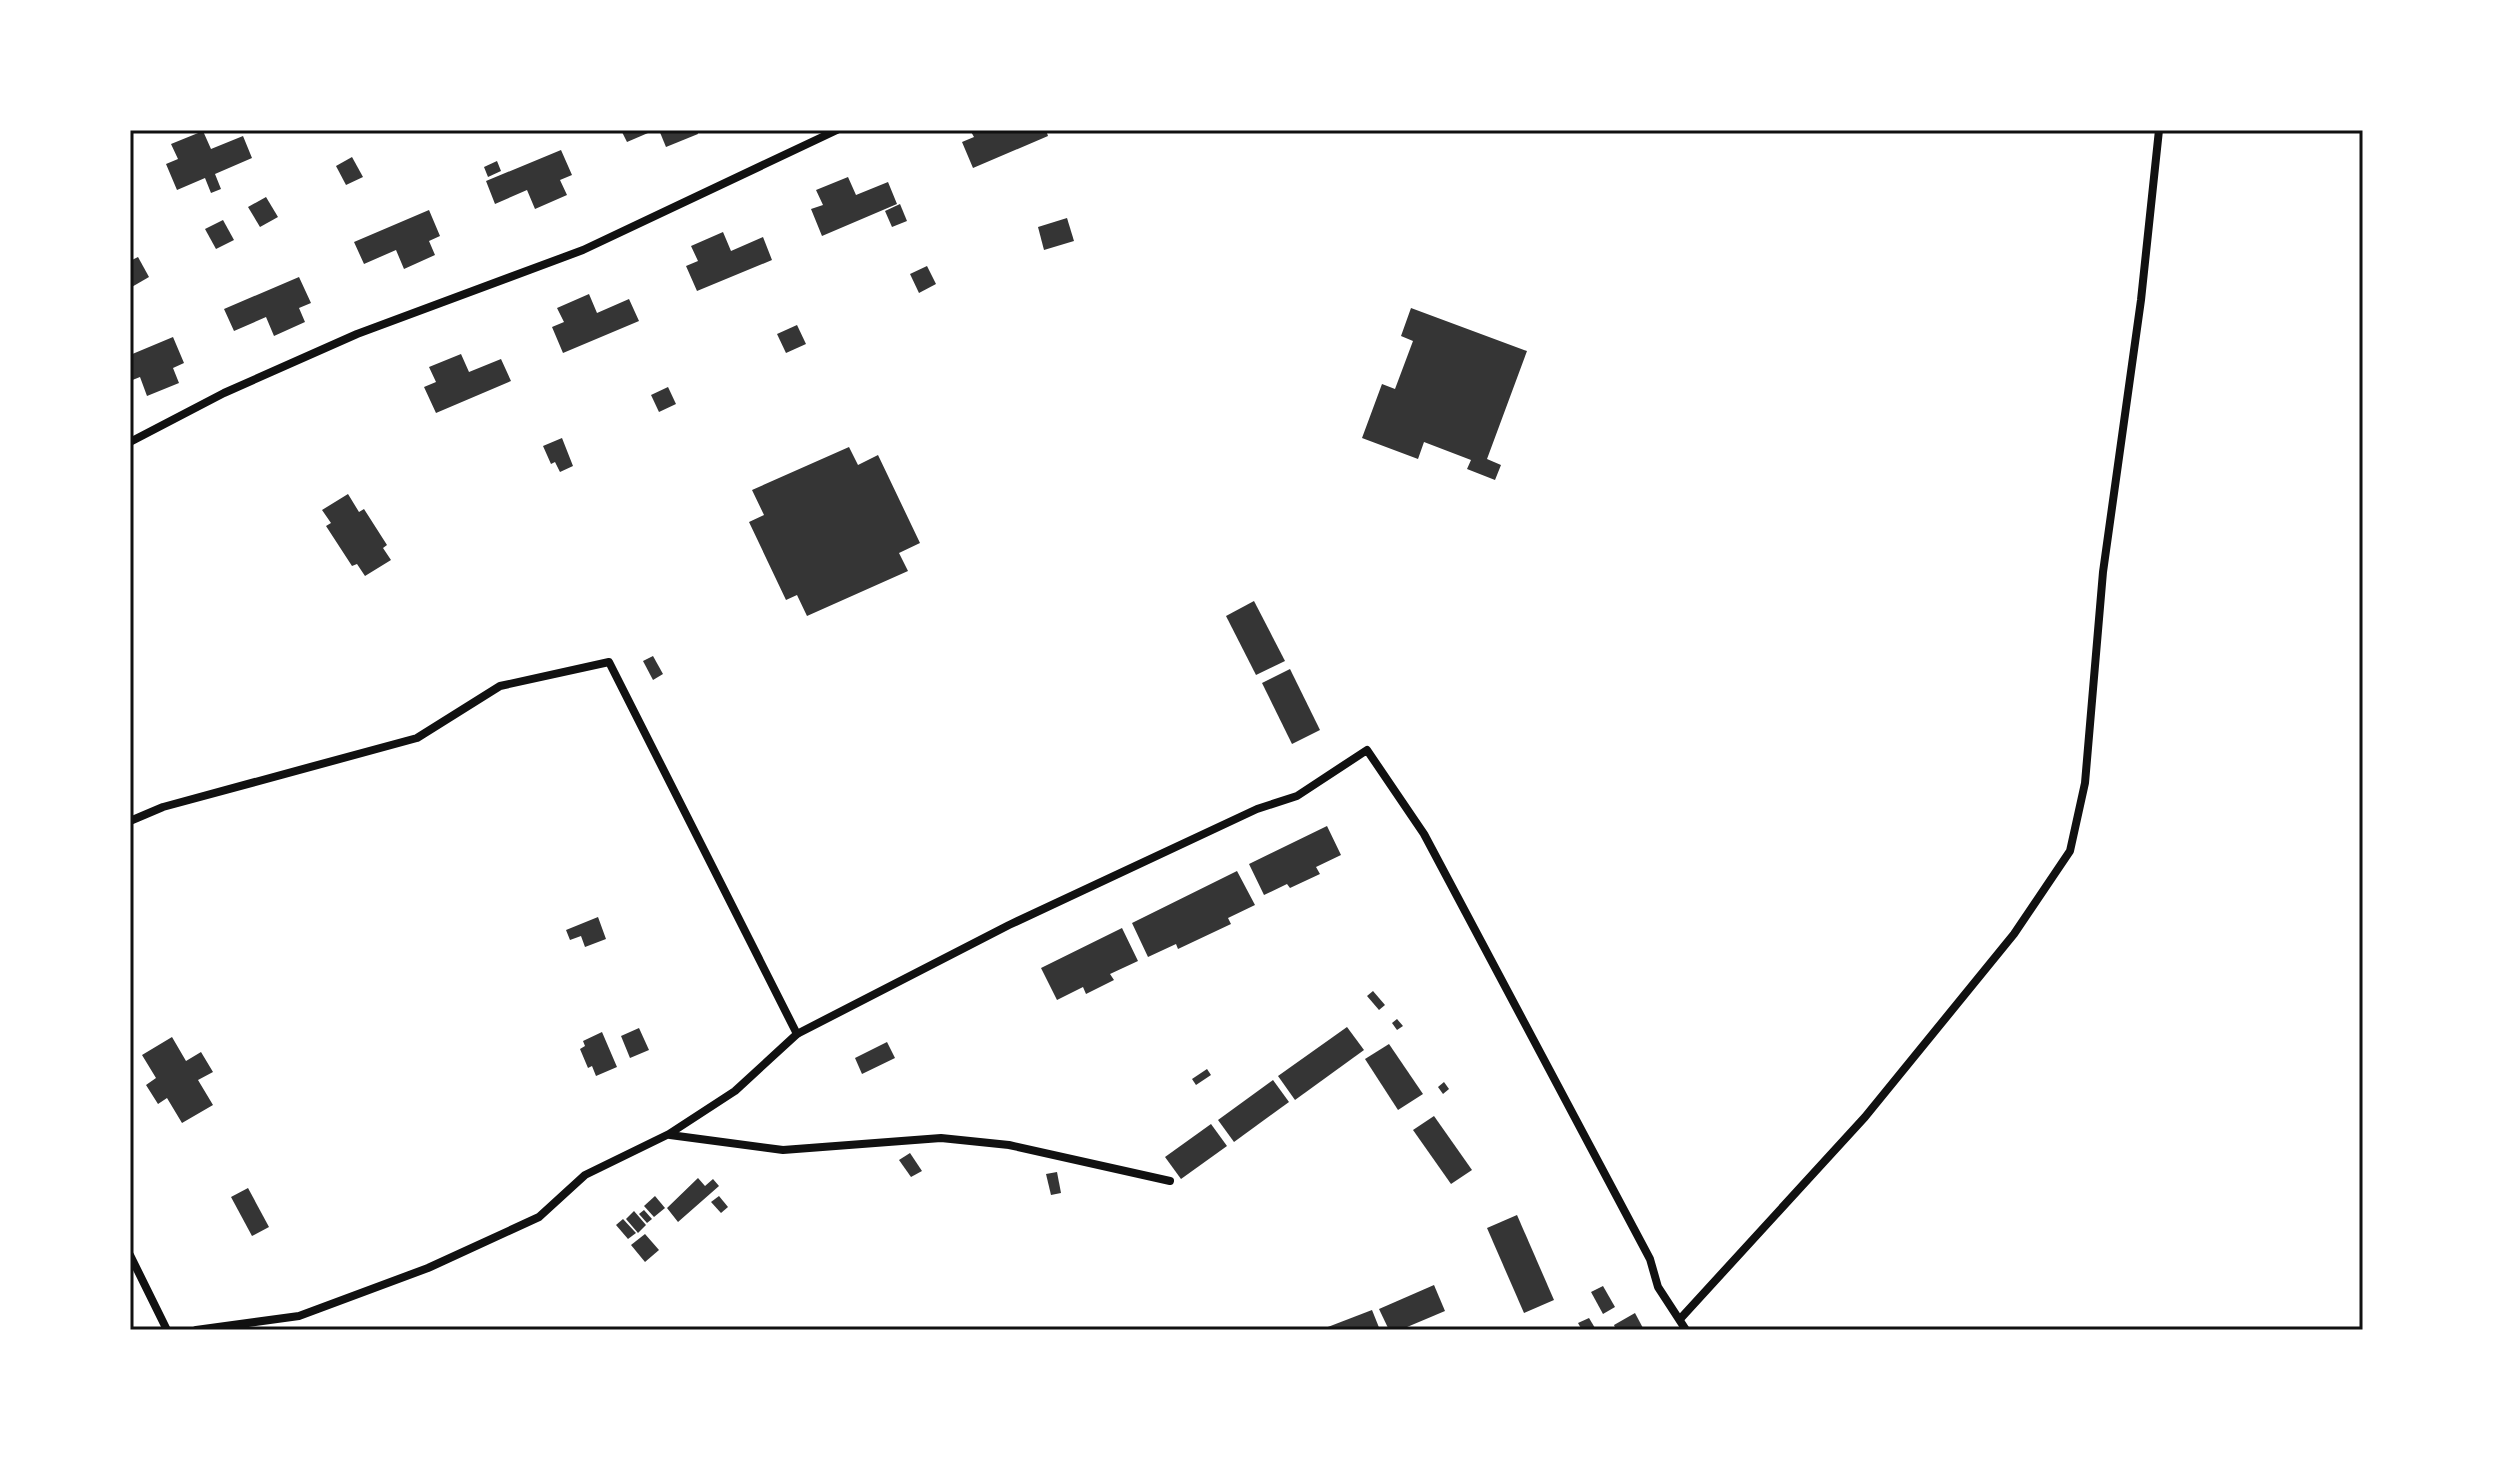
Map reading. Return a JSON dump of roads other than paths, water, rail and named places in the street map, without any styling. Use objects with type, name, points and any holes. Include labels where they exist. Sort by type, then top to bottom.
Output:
[{"type":"street","points":[[130,442],[224,393],[357,334],[583,250],[837,130]]},
{"type":"street","points":[[1681,1318],[1865,1117],[2014,934],[2070,851],[2085,783],[2103,572],[2141,300],[2159,130]]},
{"type":"street","points":[[130,821],[163,807],[417,738],[500,686],[609,662],[797,1034]]},
{"type":"street","points":[[196,1330],[299,1316],[428,1268],[539,1217],[585,1175],[669,1134],[735,1091],[797,1034],[1009,925],[1257,809],[1297,796],[1367,750],[1424,834],[1650,1259],[1658,1287],[1686,1330]]},
{"type":"street","points":[[669,1134],[783,1150],[941,1138],[1009,1145],[1170,1181]]},
{"type":"street","points":[[130,1255],[167,1330]]}]
